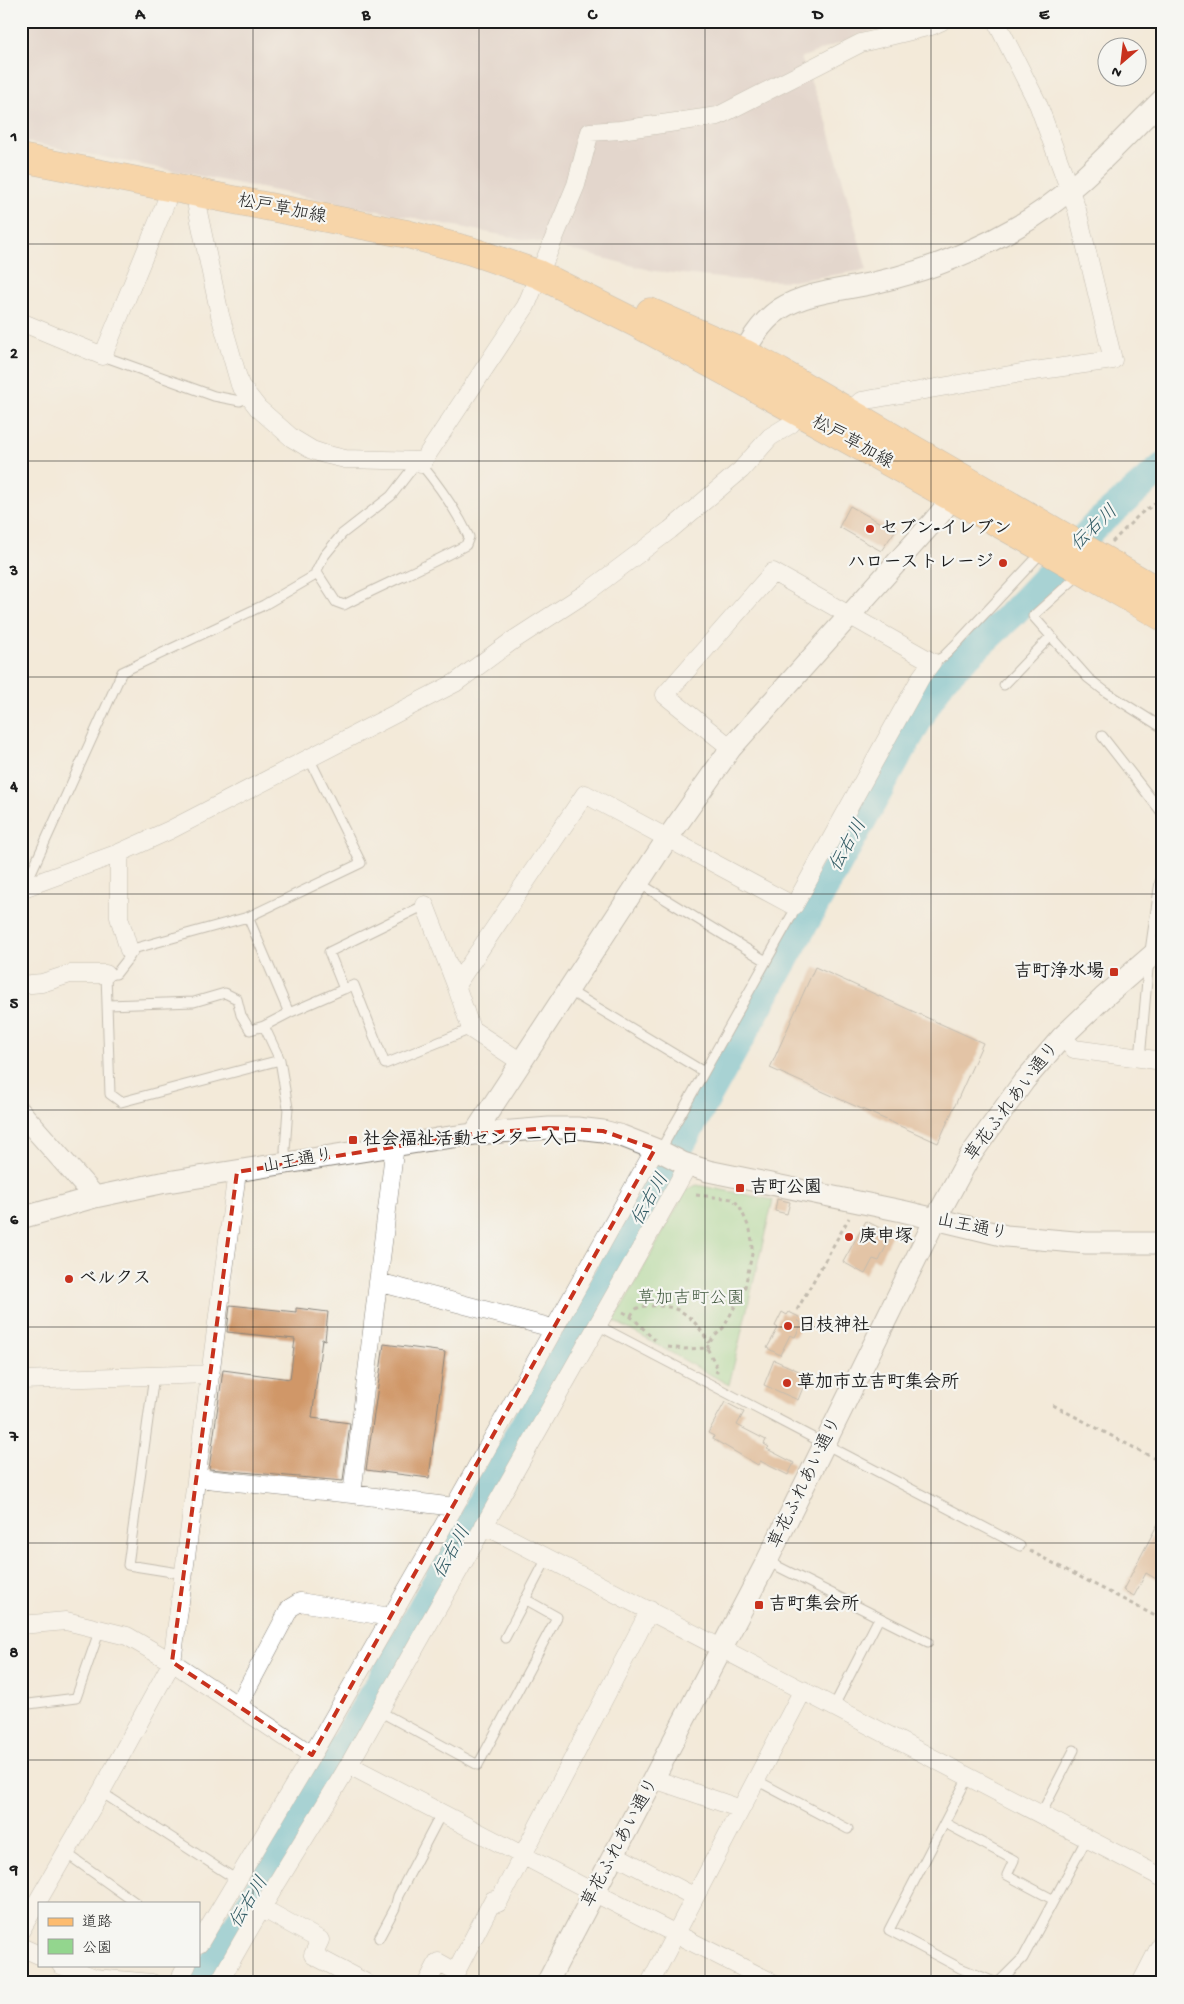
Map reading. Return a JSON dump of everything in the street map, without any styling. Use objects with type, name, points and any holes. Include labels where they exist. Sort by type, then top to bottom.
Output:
[{"type":"main road","name":"松戸草加線","points":[[21,158],[407,234],[471,251],[538,274],[563,279],[608,294],[738,364],[849,412],[956,487]]},
{"type":"main road","name":"松戸草加線","points":[[738,364],[798,412],[956,487],[1050,541],[1096,559],[1163,594]]},
{"type":"main road","name":"松戸草加線","points":[[1096,559],[1163,618]]},
{"type":"street","points":[[200,194],[197,207],[220,315],[240,385],[248,396],[292,438],[312,450],[346,459],[421,462],[526,306],[576,185],[590,132],[620,130],[718,116],[861,43],[931,26],[942,21]]},
{"type":"street","points":[[849,412],[861,401],[1027,372],[1113,360],[1077,210],[1038,104],[996,21]]},
{"type":"street","points":[[738,364],[759,330],[779,310],[795,302],[824,293],[879,282],[945,261],[982,246],[1046,209],[1070,191],[1163,99]]},
{"type":"street","points":[[21,322],[102,356],[166,202],[168,187]]},
{"type":"street","points":[[23,887],[119,853],[170,830],[455,683],[512,641],[586,593],[670,530],[741,470],[770,437],[791,424],[798,412]]},
{"type":"street","points":[[474,1134],[567,989],[667,839],[731,748],[933,522],[956,487]]},
{"type":"street","points":[[456,985],[585,794],[794,906],[921,677],[932,662],[773,572],[665,695],[731,748]]},
{"type":"street","points":[[119,853],[119,917],[129,950]]},
{"type":"street","points":[[425,904],[471,1029],[521,1062]]},
{"type":"street","name":"草花ふれあい通り","points":[[548,1983],[767,1561],[935,1220],[970,1156],[997,1116],[1062,1037],[1156,952]]},
{"type":"street","points":[[21,985],[42,983],[70,974],[106,974]]},
{"type":"street","points":[[1062,1037],[1074,1049],[1163,1061]]},
{"type":"street","points":[[21,1113],[95,1197]]},
{"type":"street","name":"山王通り","points":[[21,1218],[95,1197],[161,1183],[395,1145],[474,1134],[549,1128],[576,1128],[603,1131],[622,1136],[686,1164],[708,1171],[893,1209],[1006,1236],[1054,1242],[1163,1243]]},
{"type":"street","points":[[352,1494],[395,1145]]},
{"type":"street","points":[[200,1942],[312,1755],[554,1330],[660,1151]]},
{"type":"street","points":[[219,1983],[349,1765],[599,1326],[686,1164]]},
{"type":"street","points":[[21,1930],[101,1792],[172,1662],[237,1172]]},
{"type":"street","points":[[378,1282],[554,1330]]},
{"type":"street","points":[[21,1380],[211,1374]]},
{"type":"street","points":[[197,1478],[352,1494],[454,1508]]},
{"type":"street","points":[[484,1525],[1163,1878]]},
{"type":"street","points":[[238,1706],[290,1608],[300,1602],[390,1617]]},
{"type":"street","points":[[427,1983],[438,1962],[456,1972],[493,1900],[498,1903],[650,1610]]},
{"type":"street","points":[[21,1626],[66,1620],[127,1636],[172,1662],[312,1755]]},
{"type":"street","points":[[650,1983],[802,1690]]},
{"type":"street","points":[[349,1765],[762,1980]]},
{"type":"street","points":[[654,1779],[741,1809]]},
{"type":"street","points":[[615,1855],[695,1897]]},
{"type":"street","points":[[262,1908],[320,1940],[313,1955],[366,1983]]},
{"type":"street","points":[[1141,1983],[1163,1940]]},
{"type":"street","points":[[21,1947],[38,1955]]},
{"type":"street","points":[[64,1966],[94,1978],[152,1983]]},
{"type":"street","points":[[178,1983],[186,1966]]},
{"type":"lane","points":[[102,356],[214,396],[240,401],[248,396]]},
{"type":"lane","points":[[23,887],[122,672],[264,604],[314,576],[316,571],[324,556],[342,534],[391,496],[421,462],[458,516],[469,537],[466,545],[434,562],[387,582],[344,605],[336,602],[316,571]]},
{"type":"lane","points":[[932,662],[943,657],[960,640],[1050,541]]},
{"type":"lane","points":[[1096,559],[1033,616],[1088,678],[1163,728]]},
{"type":"lane","points":[[1004,685],[1050,636]]},
{"type":"lane","points":[[1102,736],[1163,814]]},
{"type":"lane","points":[[280,1060],[121,1102],[110,1094],[106,974],[116,974],[130,956],[129,950],[248,917],[361,863],[309,758]]},
{"type":"lane","points":[[1140,1058],[1156,952],[1160,882],[1163,877]]},
{"type":"lane","points":[[639,882],[766,961]]},
{"type":"lane","points":[[344,988],[329,952],[425,904]]},
{"type":"lane","points":[[660,1151],[792,915],[794,906]]},
{"type":"lane","points":[[248,917],[289,1013]]},
{"type":"lane","points":[[108,1005],[194,1002],[225,993],[237,999],[241,1015],[250,1030],[264,1026],[354,985],[385,1064],[471,1029]]},
{"type":"lane","points":[[567,989],[704,1072]]},
{"type":"lane","points":[[264,1026],[280,1060],[288,1108],[285,1150],[287,1164]]},
{"type":"lane","points":[[599,1326],[1020,1546]]},
{"type":"lane","points":[[154,1376],[128,1565],[185,1574]]},
{"type":"lane","points":[[505,1638],[547,1558]]},
{"type":"lane","points":[[767,1561],[928,1642]]},
{"type":"lane","points":[[379,1712],[478,1764],[557,1617],[526,1600]]},
{"type":"lane","points":[[834,1706],[879,1618]]},
{"type":"lane","points":[[21,1705],[76,1698],[100,1630]]},
{"type":"lane","points":[[1041,1814],[1074,1750]]},
{"type":"lane","points":[[968,1777],[889,1930],[960,1968],[998,1983],[1023,1958],[1087,1838]]},
{"type":"lane","points":[[756,1780],[848,1829]]},
{"type":"lane","points":[[101,1792],[237,1880]]},
{"type":"lane","points":[[380,1938],[395,1908],[398,1896],[441,1814]]},
{"type":"lane","points":[[945,1823],[1014,1860],[1007,1875],[1054,1900]]},
{"type":"lane","points":[[66,1853],[135,1902]]},
{"type":"path","points":[[1096,559],[1140,514],[1163,498]]},
{"type":"path","points":[[696,1195],[732,1199],[740,1207],[750,1230],[752,1241],[752,1254],[745,1287],[724,1327],[709,1343],[707,1348],[718,1369],[713,1378]]},
{"type":"path","points":[[797,1310],[853,1211]]},
{"type":"path","points":[[631,1316],[639,1306],[673,1307],[697,1324],[709,1343]]},
{"type":"path","points":[[617,1309],[631,1316],[644,1330],[666,1346],[684,1349],[707,1348]]},
{"type":"path","points":[[1053,1405],[1163,1463]]},
{"type":"path","points":[[1020,1546],[1163,1620]]},
{"type":"highlighted area","points":[[549,1128],[603,1131],[655,1149],[312,1755],[172,1662],[237,1172],[474,1134]]},
{"type":"shaded area","points":[[21,21],[904,21],[859,35],[801,58],[826,119],[867,270],[793,281],[739,280],[654,271],[547,244],[21,141]]},
{"type":"green space","name":"草加吉町公園","points":[[697,1185],[773,1200],[729,1385],[614,1321],[687,1189]]},
{"type":"building","points":[[850,506],[895,531],[881,551],[839,527]]},
{"type":"building","points":[[815,967],[983,1043],[938,1143],[770,1068]]},
{"type":"building","points":[[777,1199],[790,1202],[787,1214],[775,1211]]},
{"type":"building","points":[[866,1221],[892,1234],[879,1261],[873,1259],[865,1274],[843,1262]]},
{"type":"building","points":[[230,1305],[296,1312],[296,1308],[328,1312],[325,1340],[322,1339],[312,1418],[350,1423],[343,1481],[209,1469],[223,1370],[290,1379],[295,1339],[227,1332]]},
{"type":"building","points":[[782,1312],[787,1315],[789,1312],[799,1317],[798,1321],[802,1323],[795,1337],[790,1335],[780,1355],[767,1348],[778,1328],[775,1326]]},
{"type":"building","points":[[384,1344],[445,1352],[429,1478],[366,1470]]},
{"type":"building","points":[[774,1360],[808,1375],[798,1400],[764,1385]]},
{"type":"building","points":[[725,1402],[744,1412],[737,1425],[766,1440],[764,1444],[769,1447],[767,1449],[794,1463],[788,1475],[760,1461],[758,1465],[713,1439],[714,1436],[708,1433]]},
{"type":"building","points":[[1163,1514],[1163,1583],[1146,1573],[1134,1596],[1123,1590]]},
{"type":"waterway","name":"伝右川","points":[[203,1983],[390,1665],[943,678],[1012,614],[1097,524],[1163,467]]},
{"type":"place","name":"セブン-イレブン","points":[[870,529]]},
{"type":"place","name":"ハローストレージ","points":[[1003,563]]},
{"type":"place","name":"吉町浄水場","points":[[1114,972]]},
{"type":"place","name":"社会福祉活動センター入口","points":[[353,1140]]},
{"type":"place","name":"吉町公園","points":[[740,1188]]},
{"type":"place","name":"庚申塚","points":[[849,1237]]},
{"type":"place","name":"ベルクス","points":[[69,1279]]},
{"type":"place","name":"日枝神社","points":[[788,1326]]},
{"type":"place","name":"草加市立吉町集会所","points":[[787,1383]]},
{"type":"place","name":"吉町集会所","points":[[759,1605]]}]
